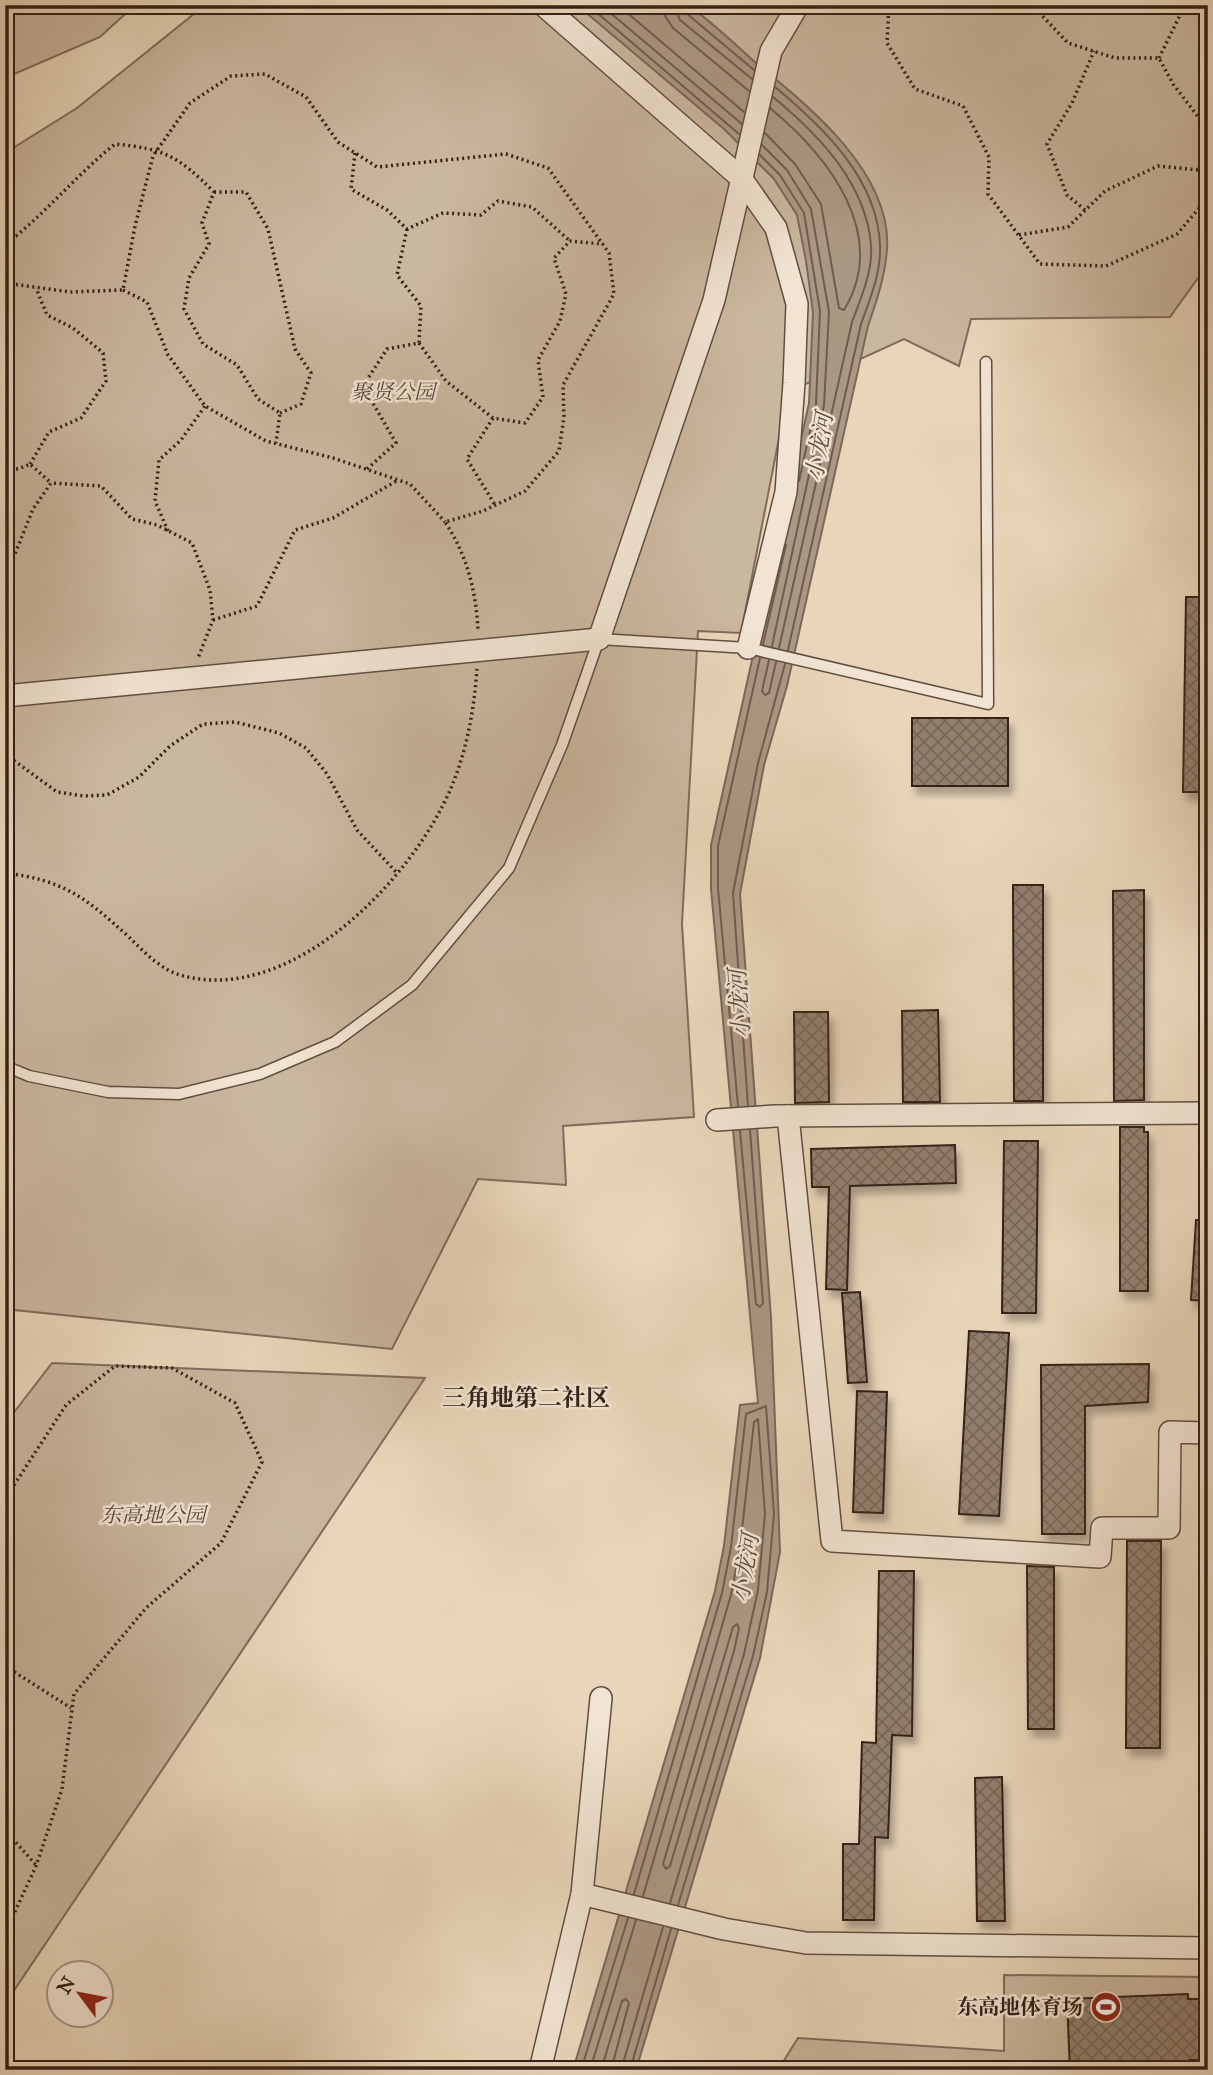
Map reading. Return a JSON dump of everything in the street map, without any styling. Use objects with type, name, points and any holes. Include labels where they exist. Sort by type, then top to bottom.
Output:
[{"type":"street","points":[[543,5],[742,172],[776,228],[797,304],[786,492],[748,649]]},
{"type":"street","points":[[5,696],[600,639],[714,300],[771,51],[798,5]]},
{"type":"street","points":[[717,1120],[781,1116],[1208,1113]]},
{"type":"street","points":[[781,1116],[832,1541],[1100,1557],[1102,1528],[1169,1528],[1170,1432],[1208,1433]]},
{"type":"street","points":[[540,2070],[591,1896],[601,1698]]},
{"type":"street","points":[[591,1896],[724,1929],[806,1943],[1208,1948]]},
{"type":"lane","points":[[5,1066],[29,1076],[108,1092],[179,1094],[260,1074],[335,1042],[412,985],[509,868],[562,745],[600,639],[748,649],[988,704],[986,362]]},
{"type":"path","points":[[889,5],[887,43],[915,89],[963,106],[989,158],[988,194],[1040,264],[1106,266],[1177,234],[1208,198]]},
{"type":"path","points":[[1032,5],[1068,43],[1115,58],[1159,58]]},
{"type":"path","points":[[1159,58],[1185,5]]},
{"type":"path","points":[[1086,210],[1067,195],[1047,145],[1072,103],[1094,51]]},
{"type":"path","points":[[1018,235],[1068,227],[1105,191],[1158,166],[1199,170],[1206,127],[1173,84],[1159,58]]},
{"type":"path","points":[[123,290],[135,226],[153,156],[190,103],[231,76],[265,74],[306,97],[338,142],[377,167],[506,154],[548,168],[609,254],[614,294],[563,385],[564,417],[559,452],[525,491],[495,505],[445,522]]},
{"type":"path","points":[[5,235],[16,236],[48,209],[87,166],[115,144],[158,148],[190,167],[214,192],[246,192],[268,229],[295,349],[311,373],[302,404],[280,413]]},
{"type":"path","points":[[355,153],[351,189],[387,210],[407,229]]},
{"type":"path","points":[[214,192],[202,223],[209,244],[188,278],[184,309],[203,344],[237,365],[258,399],[280,413]]},
{"type":"path","points":[[407,229],[443,213],[481,215],[498,201],[532,207],[569,241],[603,244]]},
{"type":"path","points":[[407,229],[397,275],[421,306],[419,343],[446,381],[493,418],[526,423],[543,397],[538,360],[560,321],[566,294],[554,258],[569,241]]},
{"type":"path","points":[[5,283],[70,292],[123,290],[147,302],[168,355],[205,406],[276,443],[410,484],[445,522],[459,543],[477,598],[479,651],[473,718],[451,788],[412,855],[338,932],[270,969],[246,978],[212,981],[177,974],[151,958],[89,902],[55,882],[5,873]]},
{"type":"path","points":[[5,469],[18,469],[30,464],[49,432],[81,418],[106,381],[103,353],[73,328],[47,315],[36,288]]},
{"type":"path","points":[[367,469],[396,443],[363,386],[387,349],[419,343]]},
{"type":"path","points":[[168,531],[155,500],[159,460],[181,440],[205,406]]},
{"type":"path","points":[[276,443],[280,413]]},
{"type":"path","points":[[493,418],[467,458],[495,505]]},
{"type":"path","points":[[30,464],[51,483],[101,486],[132,519],[168,531],[192,543],[210,590],[213,620],[189,679]]},
{"type":"path","points":[[213,620],[257,606],[295,530],[333,518],[398,480]]},
{"type":"path","points":[[5,557],[15,554],[33,509],[51,483]]},
{"type":"path","points":[[5,754],[57,792],[84,796],[107,794],[139,777],[170,746],[203,724],[235,722],[279,733],[306,748],[327,774],[357,830],[397,873]]},
{"type":"path","points":[[5,1499],[66,1405],[115,1366],[172,1368],[235,1403],[262,1462],[220,1543],[146,1608],[74,1694],[61,1790],[36,1866],[5,1933]]},
{"type":"path","points":[[5,1666],[72,1708]]},
{"type":"path","points":[[5,1830],[36,1866]]},
{"type":"green space","points":[[5,5],[135,5],[100,37],[5,78]]},
{"type":"green space","name":"聚贤公园","points":[[205,5],[1208,5],[1208,264],[1170,317],[971,319],[959,366],[904,339],[788,392],[741,633],[698,631],[682,924],[694,1117],[563,1126],[566,1185],[478,1179],[392,1349],[5,1309],[5,153],[77,108]]},
{"type":"green space","name":"东高地公园","points":[[52,1363],[425,1378],[5,2004],[5,1424]]},
{"type":"green space","name":"东高地体育场","points":[[1004,1975],[1208,1977],[1208,2070],[778,2070],[798,2038],[1004,2051]]},
{"type":"water","name":"小龙河","points":[[577,5],[681,5],[688,6],[703,16],[822,121],[862,168],[876,194],[885,221],[887,249],[787,686],[764,765],[740,894],[771,1318],[780,1552],[760,1658],[636,2070],[573,2070],[715,1591],[724,1546],[740,1405],[758,1403],[711,889],[711,845],[809,403],[813,312],[797,215],[774,179],[724,129]]},
{"type":"building","points":[[1186,597],[1208,597],[1208,792],[1183,792]]},
{"type":"building","points":[[912,718],[1008,718],[1008,786],[912,786]]},
{"type":"building","points":[[1013,885],[1043,885],[1043,1101],[1014,1101]]},
{"type":"building","points":[[1144,890],[1144,1100],[1114,1101],[1113,891]]},
{"type":"building","points":[[938,1010],[940,1102],[903,1102],[902,1011]]},
{"type":"building","points":[[794,1012],[828,1012],[829,1102],[795,1103]]},
{"type":"building","points":[[1120,1127],[1144,1127],[1144,1132],[1148,1132],[1148,1291],[1120,1291]]},
{"type":"building","points":[[1004,1141],[1038,1141],[1036,1313],[1002,1313]]},
{"type":"building","points":[[955,1145],[956,1183],[850,1186],[847,1290],[826,1289],[829,1187],[812,1187],[811,1149]]},
{"type":"building","points":[[1196,1220],[1208,1220],[1208,1301],[1191,1300]]},
{"type":"building","points":[[860,1292],[867,1382],[848,1383],[842,1293]]},
{"type":"building","points":[[969,1331],[1009,1333],[999,1516],[959,1514]]},
{"type":"building","points":[[1149,1364],[1148,1402],[1085,1406],[1085,1534],[1042,1534],[1041,1365]]},
{"type":"building","points":[[857,1391],[887,1392],[883,1513],[853,1512]]},
{"type":"building","points":[[1127,1541],[1161,1541],[1160,1748],[1126,1748]]},
{"type":"building","points":[[1027,1566],[1054,1567],[1054,1729],[1028,1729]]},
{"type":"building","points":[[879,1571],[914,1571],[912,1736],[892,1735],[888,1838],[875,1837],[874,1920],[843,1920],[843,1844],[859,1844],[862,1742],[876,1743]]},
{"type":"building","points":[[1002,1777],[1005,1921],[977,1921],[975,1778]]},
{"type":"building","points":[[1188,1994],[1188,1999],[1208,1999],[1208,2060],[1190,2060],[1191,2070],[1070,2070],[1067,1999]]},
{"type":"place","name":"东高地体育场","points":[[1106,2007]]},
{"type":"district","name":"三角地第二社区","points":[[526,1398]]}]
